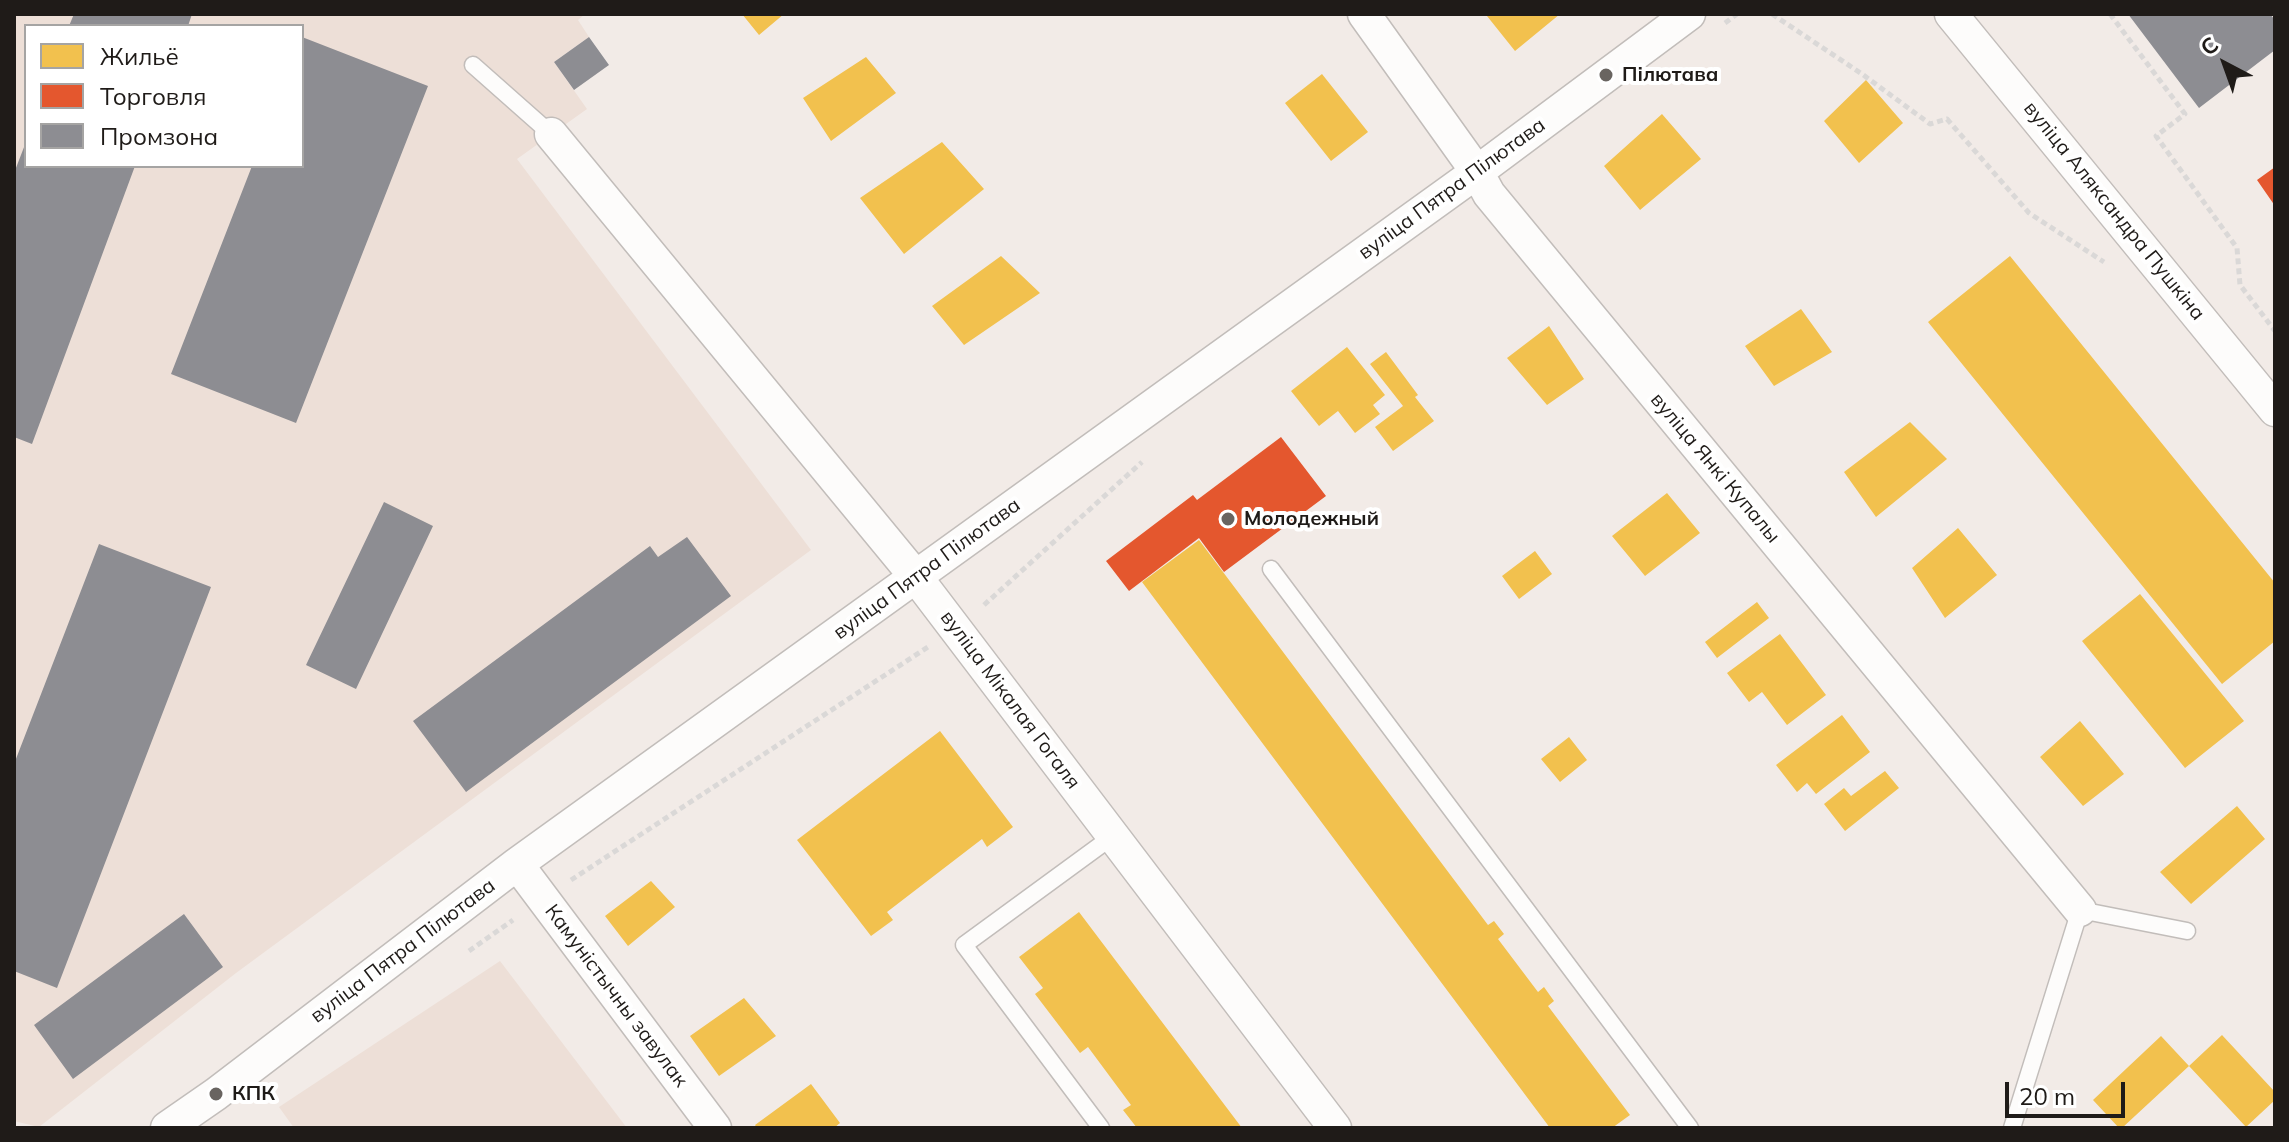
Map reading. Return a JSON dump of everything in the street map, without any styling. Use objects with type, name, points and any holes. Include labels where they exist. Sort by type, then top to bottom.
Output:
[{"type":"street","name":"вуліца Янкі Купалы","points":[[1364,14],[1477,172],[1489,194],[2080,910]]},
{"type":"street","name":"вуліца Аляксандра Пушкіна","points":[[1951,14],[2275,410]]},
{"type":"street","name":"вуліца Пятра Пілютава","points":[[167,1128],[517,864],[1477,172],[1702,22]]},
{"type":"street","name":"вуліца Мікалая Гогаля","points":[[551,134],[916,577],[1335,1128]]},
{"type":"street","name":"Камуністычны завулак","points":[[517,864],[715,1128]]},
{"type":"lane","points":[[473,65],[551,134]]},
{"type":"lane","points":[[1271,569],[1690,1128]]},
{"type":"lane","points":[[1101,1128],[964,945],[1113,836]]},
{"type":"lane","points":[[2012,1128],[2080,910],[2187,931]]},
{"type":"path","points":[[1702,22],[1737,14]]},
{"type":"path","points":[[1772,14],[1930,124],[1947,119],[2029,213],[2116,270]]},
{"type":"path","points":[[2110,14],[2185,114],[2156,136],[2237,248],[2240,285],[2275,331]]},
{"type":"path","points":[[468,951],[544,898],[957,629],[1145,459]]},
{"type":"shaded area","points":[[14,14],[585,14],[578,20],[589,37],[554,62],[587,109],[517,159],[811,550],[236,973],[39,1127],[14,1121]]},
{"type":"shaded area","points":[[500,961],[627,1128],[294,1128],[279,1107]]},
{"type":"building: Жильё","points":[[742,14],[784,14],[759,35]]},
{"type":"building: Жильё","points":[[1560,14],[1515,51],[1487,16]]},
{"type":"building: Жильё","points":[[866,57],[896,93],[831,141],[803,98]]},
{"type":"building: Жильё","points":[[1322,74],[1368,132],[1331,161],[1285,103]]},
{"type":"building: Жильё","points":[[1866,80],[1903,123],[1859,163],[1824,121]]},
{"type":"building: Жильё","points":[[1662,114],[1701,159],[1640,210],[1604,166]]},
{"type":"building: Жильё","points":[[942,142],[984,189],[904,254],[860,198]]},
{"type":"building: Жильё","points":[[1001,256],[1040,293],[964,345],[932,306]]},
{"type":"building: Жильё","points":[[2010,256],[2275,583],[2275,641],[2222,684],[1928,322]]},
{"type":"building: Жильё","points":[[1801,309],[1832,352],[1774,386],[1745,346]]},
{"type":"building: Жильё","points":[[1549,326],[1584,379],[1547,405],[1507,358]]},
{"type":"building: Жильё","points":[[1347,347],[1385,395],[1373,405],[1380,414],[1355,433],[1338,411],[1319,426],[1291,391]]},
{"type":"building: Жильё","points":[[1386,352],[1434,421],[1393,451],[1375,427],[1403,406],[1370,364]]},
{"type":"building: Жильё","points":[[1910,422],[1947,459],[1876,517],[1844,472]]},
{"type":"building: Жильё","points":[[1667,493],[1700,533],[1645,576],[1612,536]]},
{"type":"building: Жильё","points":[[1958,528],[1997,575],[1945,618],[1912,568]]},
{"type":"building: Жильё","points":[[1199,540],[1488,925],[1494,921],[1504,934],[1498,939],[1538,992],[1544,987],[1554,1001],[1548,1006],[1630,1115],[1612,1128],[1550,1128],[1142,582]]},
{"type":"building: Жильё","points":[[1535,551],[1552,574],[1519,599],[1502,576]]},
{"type":"building: Жильё","points":[[2140,594],[2244,721],[2185,768],[2082,641]]},
{"type":"building: Жильё","points":[[1757,602],[1769,618],[1717,658],[1705,642]]},
{"type":"building: Жильё","points":[[1780,634],[1826,695],[1787,725],[1762,692],[1749,702],[1727,673]]},
{"type":"building: Жильё","points":[[1842,715],[1870,752],[1816,794],[1807,783],[1797,792],[1776,765]]},
{"type":"building: Жильё","points":[[2080,721],[2124,774],[2083,806],[2040,757]]},
{"type":"building: Жильё","points":[[940,731],[1013,827],[987,847],[982,839],[887,912],[893,920],[871,936],[797,840]]},
{"type":"building: Жильё","points":[[1569,737],[1587,760],[1560,782],[1541,759]]},
{"type":"building: Жильё","points":[[1885,771],[1899,788],[1845,831],[1824,804],[1844,788],[1851,796]]},
{"type":"building: Жильё","points":[[2237,806],[2265,839],[2191,904],[2160,872]]},
{"type":"building: Жильё","points":[[651,881],[675,907],[628,946],[605,916]]},
{"type":"building: Жильё","points":[[1079,912],[1242,1128],[1137,1128],[1123,1110],[1131,1105],[1088,1047],[1080,1053],[1035,994],[1043,988],[1019,957]]},
{"type":"building: Жильё","points":[[744,998],[776,1036],[719,1076],[690,1036]]},
{"type":"building: Жильё","points":[[2222,1035],[2275,1092],[2275,1100],[2246,1127],[2189,1066]]},
{"type":"building: Жильё","points":[[2161,1036],[2189,1066],[2119,1128],[2093,1100]]},
{"type":"building: Жильё","points":[[811,1084],[840,1123],[834,1128],[757,1128],[755,1125]]},
{"type":"building: Торговля","points":[[2275,167],[2275,206],[2257,180]]},
{"type":"building: Торговля","name":"Молодежный","points":[[1281,437],[1326,496],[1224,572],[1199,538],[1129,591],[1106,561],[1193,495],[1197,500]]},
{"type":"building: Промзона","points":[[74,14],[192,14],[189,24],[70,24]]},
{"type":"building: Промзона","points":[[2128,14],[2270,14],[2275,20],[2275,50],[2199,108]]},
{"type":"building: Промзона","points":[[589,37],[609,65],[574,90],[554,62]]},
{"type":"building: Промзона","points":[[304,38],[428,86],[296,423],[171,374],[251,168],[304,168]]},
{"type":"building: Промзона","points":[[24,147],[24,168],[134,168],[32,444],[14,437],[14,173]]},
{"type":"building: Промзона","points":[[384,502],[433,526],[356,689],[306,665]]},
{"type":"building: Промзона","points":[[687,537],[731,596],[466,792],[413,721],[650,546],[658,557]]},
{"type":"building: Промзона","points":[[99,544],[211,587],[57,988],[14,971],[14,764]]},
{"type":"building: Промзона","points":[[184,914],[223,967],[73,1079],[34,1025]]},
{"type":"place","name":"Пілютава","points":[[1606,75]]},
{"type":"place","name":"Молодежный","points":[[1228,519]]},
{"type":"place","name":"КПК","points":[[216,1094]]}]
